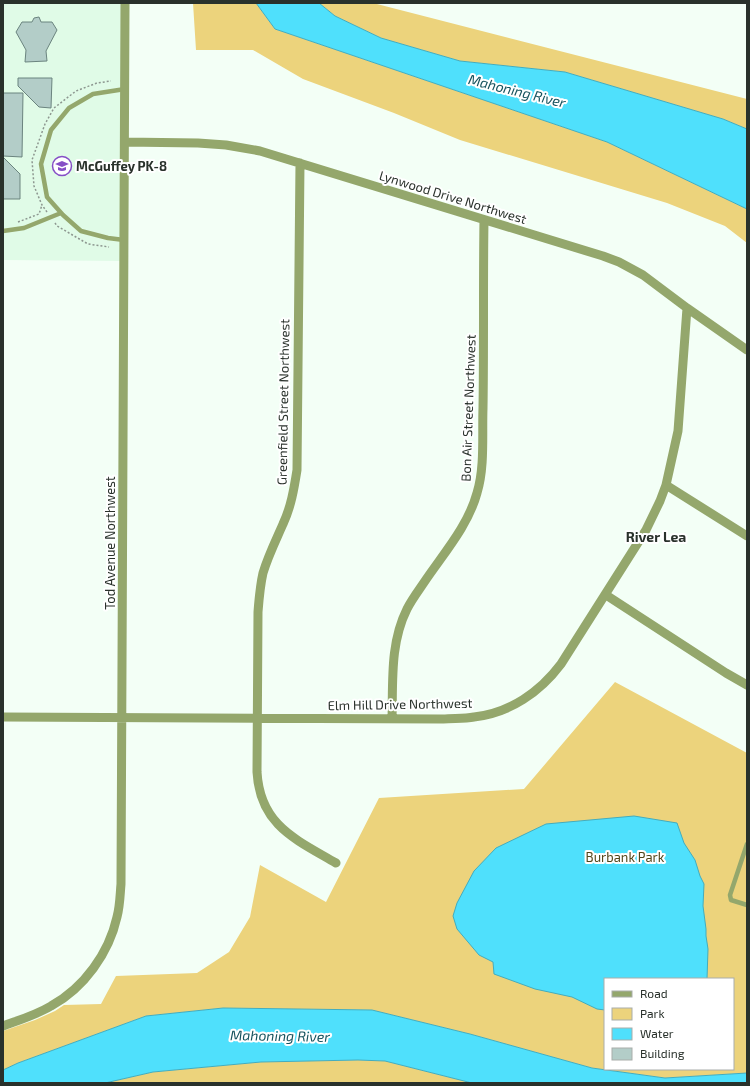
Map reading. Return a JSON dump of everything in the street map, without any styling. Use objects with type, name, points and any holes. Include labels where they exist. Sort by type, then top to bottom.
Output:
[{"type":"street","name":"Tod Avenue Northwest","points":[[3,1026],[45,1010],[69,994],[88,975],[96,965],[112,935],[120,900],[125,3]]},
{"type":"street","name":"Lynwood Drive Northwest","points":[[125,142],[198,142],[260,151],[603,256],[619,262],[643,275],[747,350]]},
{"type":"street","name":"Greenfield Street Northwest","points":[[300,163],[297,470],[294,490],[284,524],[268,558],[260,588],[258,612],[257,780],[266,809],[276,823],[288,834],[336,863]]},
{"type":"street","name":"Bon Air Street Northwest","points":[[392,718],[394,653],[396,637],[401,621],[414,596],[467,519],[480,482],[482,462],[484,220]]},
{"type":"street","name":"Elm Hill Drive Northwest","points":[[3,717],[443,719],[474,718],[497,712],[519,702],[539,688],[555,673],[646,530],[660,501],[666,485],[678,431],[687,308]]},
{"type":"street","points":[[666,485],[747,536]]},
{"type":"street","points":[[606,595],[747,685]]},
{"type":"lane","points":[[124,240],[108,238],[80,231],[47,197],[42,164],[51,130],[69,108],[93,94],[125,90]]},
{"type":"lane","points":[[3,231],[24,228],[61,213]]},
{"type":"lane","points":[[747,844],[730,895],[730,900],[747,905]]},
{"type":"path","points":[[109,247],[88,244],[58,226],[50,218],[42,205],[34,186],[32,160],[45,124],[54,108],[76,91],[96,83],[111,82]]},
{"type":"path","points":[[14,223],[39,214],[42,205]]},
{"type":"shaded area","name":"McGuffey PK-8","points":[[3,3],[121,3],[120,261],[3,260]]},
{"type":"green space","points":[[193,3],[256,3],[275,29],[607,142],[747,209],[747,243],[725,226],[667,203],[460,140],[394,113],[303,79],[253,50],[196,50]]},
{"type":"green space","points":[[319,3],[373,3],[747,99],[747,129],[723,119],[565,72],[460,61],[381,38],[335,16]]},
{"type":"green space","name":"Burbank Park","points":[[615,682],[747,753],[747,1073],[665,1078],[607,1070],[734,1070],[734,978],[604,978],[604,1070],[592,1068],[470,1034],[372,1010],[223,1008],[146,1016],[18,1063],[3,1070],[3,1031],[35,1020],[64,1005],[101,1004],[116,976],[197,973],[229,952],[250,917],[260,865],[326,902],[379,798],[524,789]]},
{"type":"green space","points":[[358,1060],[385,1061],[472,1083],[105,1083],[153,1072],[261,1062]]},
{"type":"water","name":"Mahoning River","points":[[256,3],[319,3],[335,16],[381,38],[460,61],[565,72],[723,119],[747,129],[747,209],[607,142],[275,29]]},
{"type":"water","points":[[634,816],[677,823],[684,843],[695,860],[704,884],[703,906],[708,949],[707,978],[604,978],[604,1010],[597,1009],[572,997],[535,989],[494,974],[493,962],[479,955],[457,929],[453,916],[457,903],[474,871],[496,848],[546,824]]},
{"type":"water","name":"Mahoning River","points":[[223,1008],[372,1010],[470,1034],[592,1068],[665,1078],[747,1073],[747,1083],[472,1083],[385,1061],[358,1060],[261,1062],[153,1072],[105,1083],[3,1083],[3,1070],[18,1063],[146,1016]]},
{"type":"building","points":[[39,17],[41,22],[52,22],[57,30],[46,51],[47,61],[25,62],[26,50],[16,32],[22,22],[32,22],[34,18]]},
{"type":"building","points":[[18,78],[52,78],[51,108],[39,107],[18,86]]},
{"type":"building","points":[[3,93],[23,93],[22,157],[3,156]]},
{"type":"building","points":[[3,157],[20,174],[20,199],[3,199]]},
{"type":"place","name":"McGuffey PK-8","points":[[62,166]]},
{"type":"district","name":"River Lea","points":[[656,537]]}]
